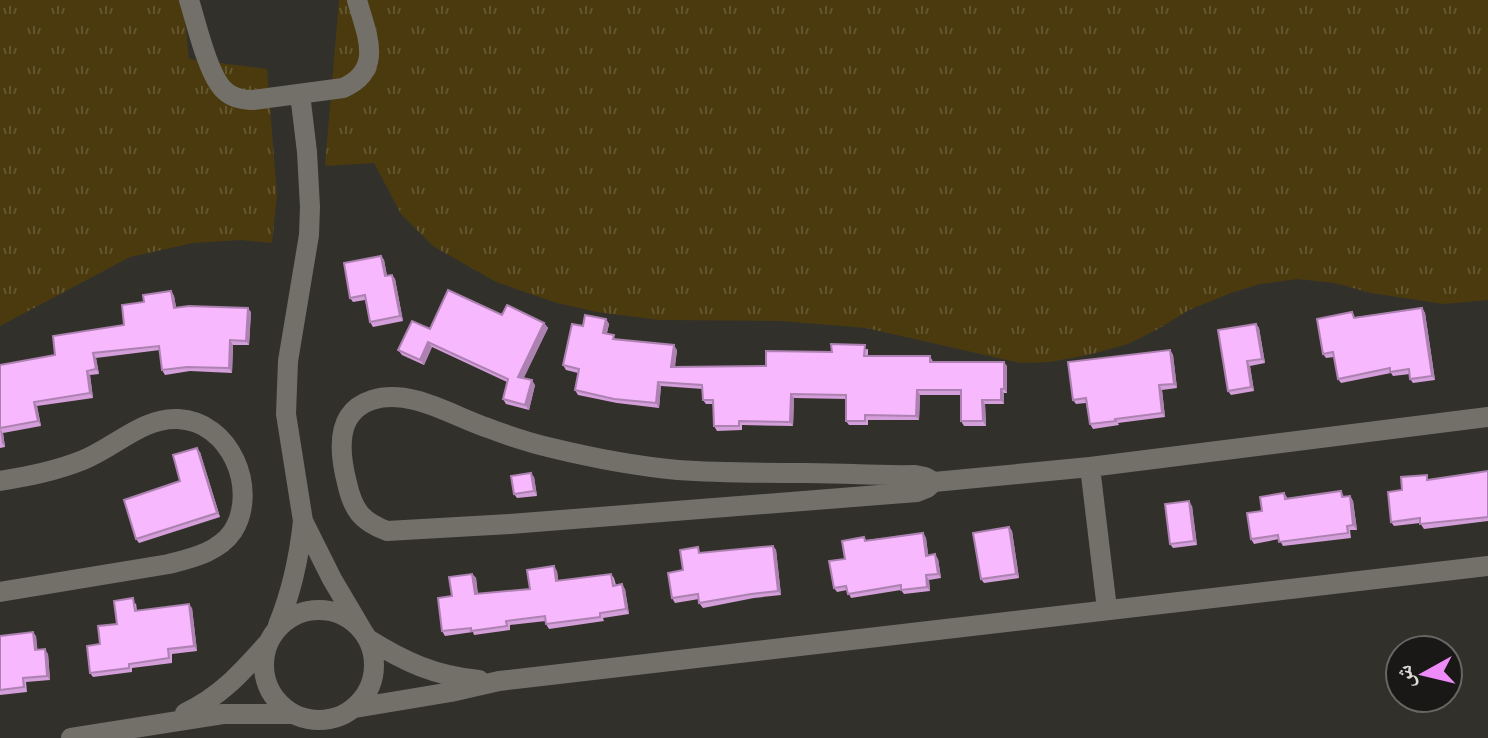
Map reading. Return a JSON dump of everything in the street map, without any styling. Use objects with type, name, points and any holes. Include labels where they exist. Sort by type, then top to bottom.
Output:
[{"type":"street","points":[[189,0],[221,88],[241,99],[253,100],[353,84],[366,70],[370,50],[357,0]]},
{"type":"street","points":[[300,94],[307,152],[309,235],[288,361],[286,414],[303,521],[295,576],[264,657],[264,671],[273,696],[293,714],[314,721],[325,720],[355,708],[499,681],[1488,566]]},
{"type":"street","points":[[934,482],[917,492],[387,531],[370,525],[357,512],[344,471],[342,434],[356,408],[370,401],[400,397],[550,448],[613,461],[676,470],[740,473],[915,475],[934,482],[1090,467],[1488,417]]},
{"type":"street","points":[[0,481],[65,468],[158,421],[178,419],[197,423],[215,432],[228,446],[242,484],[242,509],[232,532],[214,549],[192,558],[0,592]]},
{"type":"street","points":[[1090,467],[1107,609]]},
{"type":"street","points":[[303,521],[332,579],[367,637],[374,660],[372,681],[355,708]]},
{"type":"street","points":[[160,724],[198,707],[223,691],[283,622],[299,613],[317,609],[345,616],[360,627],[367,637],[411,664],[459,678],[499,681]]},
{"type":"street","points":[[71,738],[223,714],[293,714]]},
{"type":"green space","points":[[0,0],[183,0],[189,59],[267,69],[277,195],[272,243],[240,240],[193,243],[130,257],[0,326]]},
{"type":"green space","points":[[339,0],[1488,0],[1488,300],[1444,304],[1371,293],[1335,283],[1297,279],[1260,284],[1231,293],[1189,310],[1128,344],[1050,362],[1020,363],[866,328],[781,321],[659,320],[557,303],[496,282],[433,246],[401,214],[374,163],[325,166]]},
{"type":"building","points":[[381,256],[385,276],[392,275],[400,316],[370,322],[365,295],[350,298],[344,263]]},
{"type":"building","points":[[448,290],[502,315],[507,305],[544,323],[518,377],[532,380],[525,405],[503,399],[508,379],[428,342],[420,360],[398,350],[412,321],[430,329]]},
{"type":"building","points":[[171,291],[174,308],[248,308],[246,341],[230,340],[229,368],[162,370],[159,346],[93,353],[96,369],[87,371],[90,393],[34,402],[38,421],[0,428],[0,365],[55,355],[53,336],[124,325],[122,305],[144,302],[143,295]]},
{"type":"building","points":[[1422,308],[1432,376],[1410,379],[1409,369],[1390,372],[1390,368],[1338,379],[1333,352],[1323,354],[1317,319],[1352,312],[1354,318]]},
{"type":"building","points":[[585,315],[606,319],[603,333],[614,335],[613,339],[674,345],[671,367],[766,366],[766,351],[832,352],[831,344],[865,345],[864,356],[930,356],[930,362],[1004,362],[1004,389],[1001,389],[1001,400],[982,400],[983,421],[961,421],[961,390],[917,390],[916,416],[865,415],[865,421],[846,421],[846,395],[791,394],[790,422],[739,421],[739,426],[714,426],[713,400],[703,400],[702,385],[658,382],[656,403],[614,399],[575,390],[579,369],[563,365],[572,324],[583,326]]},
{"type":"building","points":[[1256,324],[1262,359],[1247,361],[1251,387],[1228,391],[1218,330]]},
{"type":"building","points":[[1170,350],[1174,384],[1159,385],[1162,413],[1090,424],[1086,398],[1073,400],[1068,362]]},
{"type":"building","points":[[197,448],[217,513],[136,539],[124,500],[180,481],[173,455]]},
{"type":"building","points":[[1488,471],[1488,517],[1420,524],[1420,518],[1391,522],[1388,492],[1402,490],[1401,477],[1427,475],[1427,480]]},
{"type":"building","points":[[531,473],[534,491],[514,494],[511,476]]},
{"type":"building","points":[[1341,491],[1342,497],[1350,496],[1353,525],[1347,526],[1348,533],[1279,542],[1278,535],[1251,539],[1247,513],[1262,511],[1260,497],[1284,493],[1285,499]]},
{"type":"building","points":[[1189,501],[1194,541],[1170,544],[1165,504]]},
{"type":"building","points":[[1009,527],[1016,574],[981,579],[973,533]]},
{"type":"building","points":[[923,533],[926,556],[935,554],[938,574],[926,575],[927,587],[901,590],[901,585],[848,594],[846,586],[834,588],[829,561],[845,559],[842,541]]},
{"type":"building","points":[[773,546],[778,591],[699,603],[698,594],[672,598],[668,573],[683,570],[680,550],[698,547],[699,553]]},
{"type":"building","points":[[554,566],[556,581],[611,574],[613,586],[622,584],[626,609],[600,613],[600,617],[546,624],[545,616],[506,621],[507,626],[442,631],[438,598],[452,596],[449,577],[472,574],[475,594],[530,589],[527,570]]},
{"type":"building","points":[[133,598],[135,611],[189,604],[194,646],[168,649],[169,658],[90,673],[87,646],[100,644],[98,626],[117,624],[114,601]]},
{"type":"building","points":[[33,632],[35,650],[45,649],[47,676],[23,678],[24,687],[0,690],[0,636]]}]
